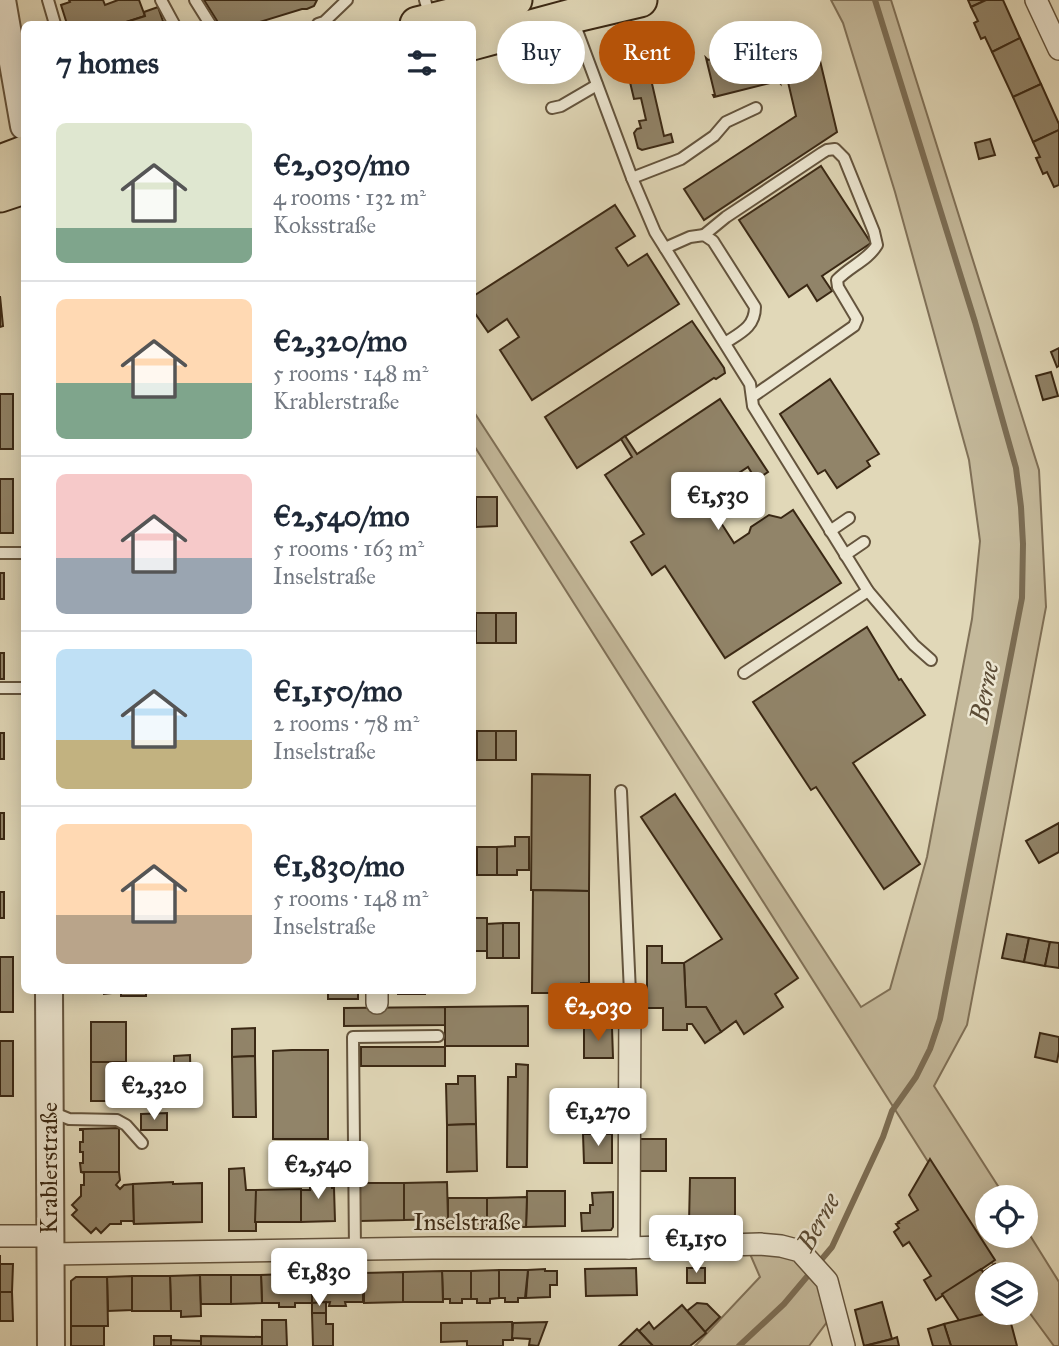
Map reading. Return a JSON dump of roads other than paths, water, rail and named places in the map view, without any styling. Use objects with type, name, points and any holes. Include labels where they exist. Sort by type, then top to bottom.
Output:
[{"type":"main road","points":[[426,17],[515,0]]},
{"type":"main road","points":[[476,42],[571,12],[640,0]]},
{"type":"main road","points":[[0,162],[21,154]]},
{"type":"main road","points":[[0,195],[21,188]]},
{"type":"street","points":[[1036,0],[1059,49]]},
{"type":"street","points":[[8,2],[21,103]]},
{"type":"street","points":[[629,1248],[630,993]]},
{"type":"street","name":"Krablerstraße","points":[[49,994],[51,1346]]},
{"type":"street","name":"Inselstraße","points":[[0,1236],[50,1245],[355,1250],[760,1244],[781,1246],[800,1251],[827,1281],[844,1346]]},
{"type":"lane","points":[[48,0],[54,21]]},
{"type":"lane","points":[[161,0],[172,21]]},
{"type":"lane","points":[[195,0],[207,21]]},
{"type":"lane","points":[[325,21],[347,0]]},
{"type":"lane","points":[[571,12],[632,178],[655,232],[750,384],[753,407],[868,591],[914,645],[931,660]]},
{"type":"lane","points":[[552,108],[561,106],[597,85]]},
{"type":"lane","points":[[632,178],[681,159],[714,136],[726,122],[756,108]]},
{"type":"lane","points":[[665,248],[690,237],[704,235],[726,217],[827,150],[835,149],[844,158],[877,245],[837,280],[838,287],[857,319],[854,326],[752,397]]},
{"type":"lane","points":[[704,235],[713,241],[755,307],[752,324],[725,343]]},
{"type":"lane","points":[[830,531],[849,518]]},
{"type":"lane","points":[[845,555],[864,542]]},
{"type":"lane","points":[[0,553],[21,553]]},
{"type":"lane","points":[[744,673],[868,591]]},
{"type":"lane","points":[[0,688],[21,688]]},
{"type":"lane","points":[[621,791],[630,993]]},
{"type":"lane","points":[[355,1250],[353,1037],[438,1035]]},
{"type":"lane","points":[[49,1111],[69,1119],[117,1120],[126,1125],[142,1143]]},
{"type":"waterway","name":"Berne","points":[[739,1346],[784,1304],[832,1247],[883,1137],[892,1111],[916,1077],[930,1049],[940,1019],[1022,598],[1023,544],[1016,468],[975,322],[875,0]]}]
